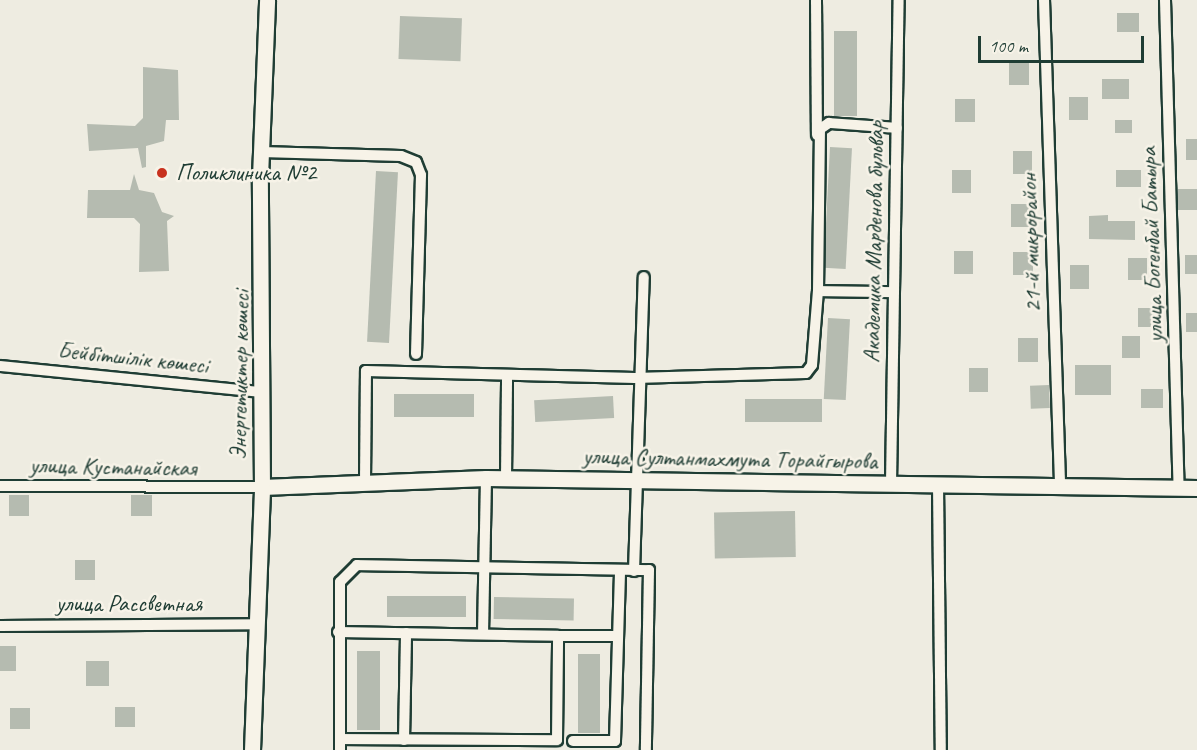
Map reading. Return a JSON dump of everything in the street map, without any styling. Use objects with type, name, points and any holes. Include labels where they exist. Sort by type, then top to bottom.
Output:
[{"type":"main road","name":"Энергетиктер көшесі","points":[[252,750],[262,487],[261,152],[267,0]]},
{"type":"main road","name":"улица Султанмахмута Торайгырова","points":[[262,487],[506,478],[1197,488]]},
{"type":"street","points":[[365,482],[366,371],[640,378],[806,373],[812,365],[818,291],[816,0]]},
{"type":"street","name":"Академика Марденова бульвар","points":[[891,484],[899,0]]},
{"type":"street","name":"21-й микрорайон","points":[[1044,0],[1060,485]]},
{"type":"street","name":"улица Богенбай Батыра","points":[[1166,0],[1179,487]]},
{"type":"street","points":[[816,139],[829,123],[897,128]]},
{"type":"street","points":[[261,152],[401,156],[416,162],[421,175],[416,354]]},
{"type":"street","points":[[634,571],[635,480],[644,277]]},
{"type":"street","points":[[818,291],[894,292]]},
{"type":"street","name":"Бейбітшілік көшесі","points":[[0,366],[262,392]]},
{"type":"street","points":[[506,478],[507,375]]},
{"type":"street","points":[[483,634],[486,478]]},
{"type":"street","points":[[938,484],[941,750]]},
{"type":"street","name":"улица Кустанайская","points":[[0,486],[262,487]]},
{"type":"street","points":[[620,571],[615,746],[573,745],[557,740],[404,740],[340,745],[338,632],[340,582],[357,565],[649,570],[646,750]]},
{"type":"street","name":"улица Рассветная","points":[[0,626],[258,624]]},
{"type":"street","points":[[338,632],[618,636]]},
{"type":"street","points":[[404,740],[406,633]]},
{"type":"street","points":[[557,740],[558,636]]},
{"type":"building","points":[[1117,13],[1139,13],[1139,32],[1117,32]]},
{"type":"building","points":[[400,16],[462,18],[460,61],[398,59]]},
{"type":"building","points":[[834,31],[857,31],[857,116],[834,116]]},
{"type":"building","points":[[1009,61],[1029,61],[1029,85],[1009,85]]},
{"type":"building","points":[[143,67],[178,70],[179,120],[166,120],[164,141],[146,146],[146,167],[142,168],[138,148],[89,151],[87,124],[135,126],[143,118]]},
{"type":"building","points":[[1102,79],[1129,79],[1129,99],[1102,99]]},
{"type":"building","points":[[1069,97],[1088,97],[1088,120],[1069,120]]},
{"type":"building","points":[[955,99],[975,99],[975,122],[955,122]]},
{"type":"building","points":[[1115,120],[1132,120],[1132,133],[1115,133]]},
{"type":"building","points":[[1186,139],[1197,139],[1197,160],[1186,160]]},
{"type":"building","points":[[830,147],[852,148],[846,269],[824,268]]},
{"type":"building","points":[[1013,151],[1032,151],[1032,174],[1013,174]]},
{"type":"building","points":[[952,170],[971,170],[971,193],[952,193]]},
{"type":"building","points":[[1116,170],[1141,170],[1141,187],[1116,187]]},
{"type":"building","points":[[376,171],[398,172],[389,343],[367,342]]},
{"type":"building","points":[[134,174],[139,190],[154,193],[162,212],[174,216],[167,221],[169,271],[139,272],[140,224],[134,218],[87,218],[88,190],[130,190]]},
{"type":"building","points":[[1178,189],[1197,189],[1197,210],[1178,210]]},
{"type":"building","points":[[1011,204],[1031,204],[1031,227],[1011,227]]},
{"type":"building","points":[[1108,215],[1108,221],[1135,221],[1135,240],[1089,239],[1089,216]]},
{"type":"building","points":[[954,251],[973,251],[973,274],[954,274]]},
{"type":"building","points":[[1013,252],[1033,252],[1033,275],[1013,275]]},
{"type":"building","points":[[1185,255],[1197,255],[1197,274],[1185,274]]},
{"type":"building","points":[[1128,258],[1147,258],[1147,280],[1128,280]]},
{"type":"building","points":[[1070,265],[1089,265],[1089,289],[1070,289]]},
{"type":"building","points":[[1138,308],[1160,308],[1160,327],[1138,327]]},
{"type":"building","points":[[1186,313],[1197,313],[1197,332],[1186,332]]},
{"type":"building","points":[[828,318],[850,319],[846,400],[824,399]]},
{"type":"building","points":[[1122,336],[1140,336],[1140,358],[1122,358]]},
{"type":"building","points":[[1018,338],[1038,338],[1038,362],[1018,362]]},
{"type":"building","points":[[1075,365],[1111,365],[1111,395],[1075,395]]},
{"type":"building","points":[[969,368],[988,368],[988,392],[969,392]]},
{"type":"building","points":[[1049,385],[1050,408],[1031,409],[1030,386]]},
{"type":"building","points":[[1141,389],[1163,389],[1163,408],[1141,408]]},
{"type":"building","points":[[394,394],[474,394],[474,417],[394,417]]},
{"type":"building","points":[[613,396],[614,418],[535,422],[534,400]]},
{"type":"building","points":[[745,399],[822,399],[822,422],[745,422]]},
{"type":"building","points":[[9,495],[29,495],[29,516],[9,516]]},
{"type":"building","points":[[131,495],[152,495],[152,516],[131,516]]},
{"type":"building","points":[[795,511],[796,557],[715,558],[714,512]]},
{"type":"building","points":[[75,560],[95,560],[95,580],[75,580]]},
{"type":"building","points":[[387,596],[466,596],[466,617],[387,617]]},
{"type":"building","points":[[494,597],[574,598],[574,620],[494,619]]},
{"type":"building","points":[[0,646],[16,646],[16,671],[0,671]]},
{"type":"building","points":[[357,651],[380,651],[380,730],[357,730]]},
{"type":"building","points":[[578,654],[600,654],[600,733],[578,733]]},
{"type":"building","points":[[86,661],[109,661],[109,686],[86,686]]},
{"type":"building","points":[[115,707],[135,707],[135,727],[115,727]]},
{"type":"building","points":[[10,708],[30,708],[30,729],[10,729]]},
{"type":"place","name":"Поликлиника №2","points":[[162,173]]}]
